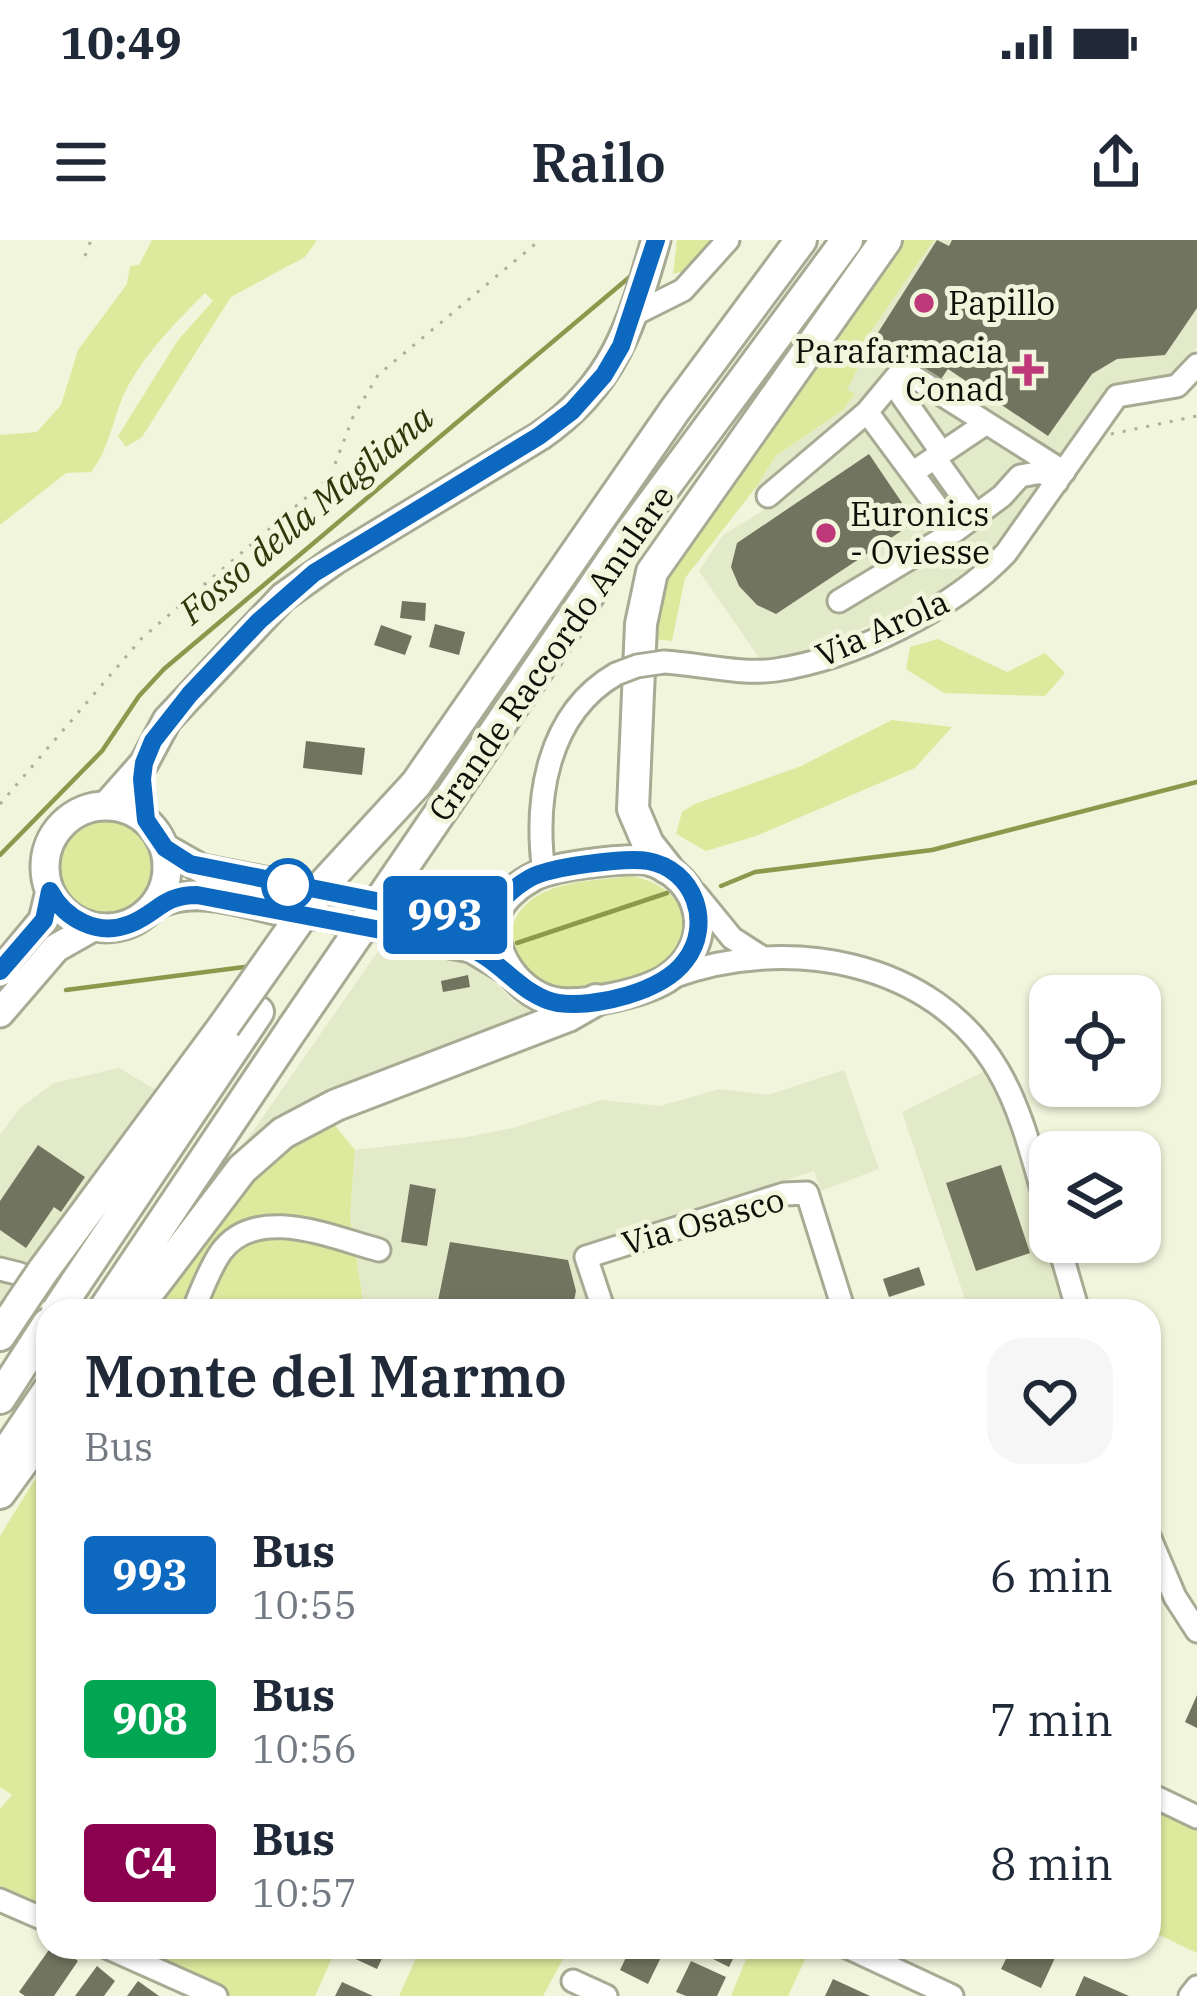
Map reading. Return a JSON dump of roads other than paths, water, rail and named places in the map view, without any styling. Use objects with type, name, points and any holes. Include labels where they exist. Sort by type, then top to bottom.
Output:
[{"type":"highway","name":"Grande Raccordo Anulare","points":[[65,1299],[675,410],[801,240]]},
{"type":"highway","name":"Grande Raccordo Anulare","points":[[121,1299],[293,1028],[630,534],[847,240]]},
{"type":"highway","points":[[677,876],[648,844],[633,809],[641,624],[652,572],[886,240]]},
{"type":"highway","points":[[0,1335],[21,1280],[224,1026],[324,884],[416,784]]},
{"type":"highway","points":[[124,1299],[242,1169],[292,1127],[336,1105],[568,1016],[596,1000]]},
{"type":"highway","points":[[0,1398],[36,1342]]},
{"type":"highway","points":[[0,1462],[36,1409]]},
{"type":"highway","points":[[0,1493],[36,1444]]},
{"type":"main road","points":[[106,806],[144,763],[167,720],[295,587],[572,411],[609,368],[636,309],[656,240]]},
{"type":"main road","points":[[144,763],[146,820]]},
{"type":"main road","points":[[93,927],[67,913],[50,891],[44,868],[52,837],[75,814],[106,806],[146,820],[165,848],[202,869],[310,890]]},
{"type":"main road","points":[[153,907],[166,879],[165,848]]},
{"type":"main road","points":[[392,933],[471,948],[511,973],[526,989],[546,1000],[571,1004],[666,979],[688,958],[698,928],[677,876],[637,860],[544,873],[530,878],[500,905],[466,916],[409,908]]},
{"type":"main road","points":[[0,971],[44,920],[50,891]]},
{"type":"main road","points":[[0,1012],[56,948],[93,927],[126,926],[175,896],[197,895],[292,914]]},
{"type":"main road","points":[[500,905],[496,939],[511,973]]},
{"type":"street","points":[[636,309],[683,290],[728,240]]},
{"type":"street","name":"Via Arola","points":[[544,873],[544,796],[557,737],[578,702],[616,674],[637,666],[664,662],[773,670],[830,656],[920,618],[984,576],[1022,534],[1120,394],[1177,386],[1197,365]]},
{"type":"street","points":[[768,496],[868,412],[897,376],[914,377],[1060,477]]},
{"type":"street","points":[[892,382],[977,517]]},
{"type":"street","points":[[868,412],[955,531]]},
{"type":"street","points":[[912,473],[985,424]]},
{"type":"street","points":[[838,602],[977,517],[1020,476],[1042,472],[1060,477]]},
{"type":"street","points":[[677,876],[732,938],[764,958]]},
{"type":"street","points":[[666,979],[714,964],[764,958],[820,960],[872,970],[916,989],[950,1013],[981,1045],[1001,1075],[1029,1156]]},
{"type":"street","name":"Via Osasco","points":[[600,1299],[586,1257],[784,1194],[807,1193],[840,1299]]},
{"type":"street","points":[[198,1299],[217,1258],[248,1231],[290,1228],[379,1250]]},
{"type":"street","points":[[1064,1263],[1075,1299]]},
{"type":"street","points":[[1161,1564],[1197,1631]]},
{"type":"street","points":[[1161,1800],[1197,1817]]},
{"type":"street","points":[[0,1900],[36,1916]]},
{"type":"street","points":[[133,1959],[216,1996]]},
{"type":"street","points":[[873,1959],[952,1996]]},
{"type":"street","points":[[573,1981],[606,1996]]},
{"type":"street","points":[[1190,1996],[1197,1988]]},
{"type":"waterway","name":"Fosso della Magliana","points":[[0,855],[102,751],[139,696],[164,669],[632,275]]},
{"type":"waterway","points":[[721,886],[755,872],[932,850],[1197,782]]},
{"type":"waterway","points":[[517,943],[667,893]]},
{"type":"waterway","points":[[66,990],[252,966]]},
{"type":"tunnel","points":[[310,890],[399,906]]},
{"type":"tunnel","points":[[292,914],[383,931]]},
{"type":"place","name":"Papillo","points":[[924,303]]},
{"type":"place","name":"Parafarmacia Conad","points":[[1028,370]]},
{"type":"place","name":"Euronics - Oviesse","points":[[826,533]]}]
